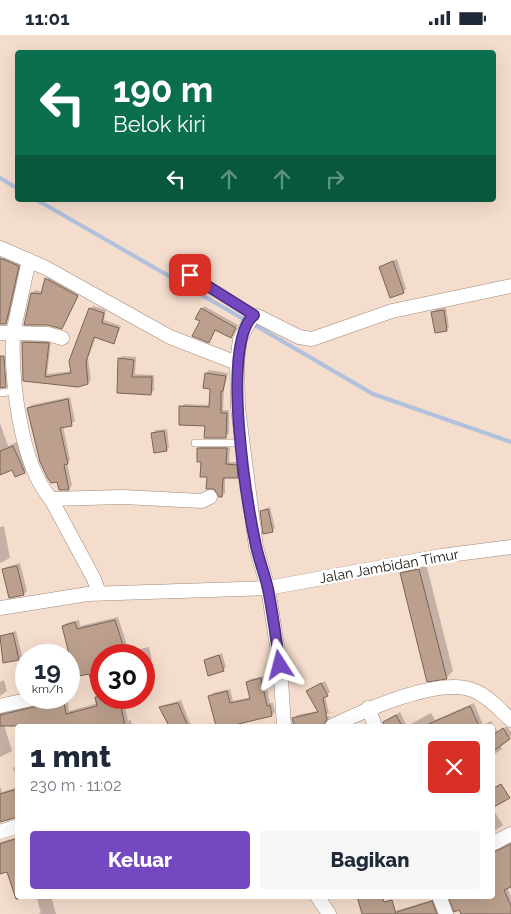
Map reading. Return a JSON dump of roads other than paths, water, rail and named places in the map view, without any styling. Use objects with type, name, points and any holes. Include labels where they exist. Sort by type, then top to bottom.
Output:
[{"type":"street","points":[[0,248],[28,260],[170,337],[237,363]]},
{"type":"street","points":[[28,260],[6,333],[15,391],[30,462],[36,478],[51,499],[94,579],[99,593]]},
{"type":"street","points":[[284,724],[280,665],[268,588],[256,547],[242,443],[237,363],[240,339],[251,319],[300,337],[312,339],[392,311],[511,286]]},
{"type":"street","points":[[6,333],[48,334],[62,338]]},
{"type":"street","points":[[51,499],[123,497],[202,501],[210,497]]},
{"type":"street","name":"Jalan Jambidan Timur","points":[[0,608],[99,593],[268,588],[441,556],[511,547]]},
{"type":"street","points":[[336,724],[368,709],[441,687],[460,687],[475,691],[511,720]]},
{"type":"street","points":[[0,706],[15,703]]},
{"type":"street","points":[[368,709],[374,724]]},
{"type":"street","points":[[0,832],[15,827]]},
{"type":"street","points":[[495,842],[511,834]]},
{"type":"street","points":[[319,899],[328,914]]},
{"type":"street","points":[[440,899],[446,914]]},
{"type":"lane","points":[[190,275],[251,319]]},
{"type":"lane","points":[[0,393],[15,391]]},
{"type":"lane","points":[[195,443],[242,443]]},
{"type":"waterway","points":[[0,178],[15,187]]},
{"type":"waterway","points":[[40,202],[247,321]]},
{"type":"waterway","points":[[253,324],[373,394],[511,442]]}]
